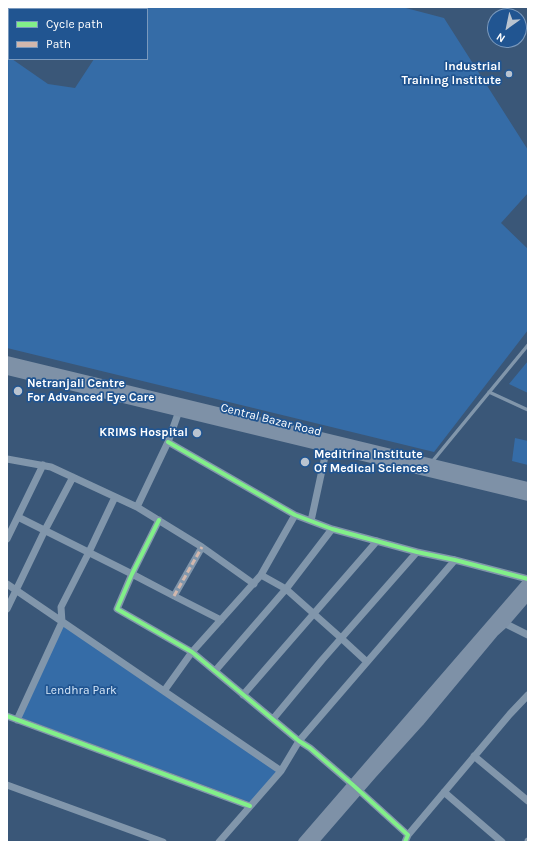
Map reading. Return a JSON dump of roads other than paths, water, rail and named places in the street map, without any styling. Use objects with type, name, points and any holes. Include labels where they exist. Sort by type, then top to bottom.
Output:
[{"type":"main road","name":"Central Bazar Road","points":[[7,362],[528,487]]},
{"type":"main road","name":"Central Bazar Road","points":[[7,370],[528,496]]},
{"type":"main road","points":[[313,842],[355,788],[528,582]]},
{"type":"main road","points":[[303,842],[419,722],[494,632],[504,623],[528,595]]},
{"type":"street","points":[[137,507],[168,442],[179,411]]},
{"type":"street","points":[[168,442],[295,515],[332,529],[417,552],[455,560],[528,579]]},
{"type":"street","points":[[311,521],[327,447]]},
{"type":"street","points":[[7,459],[51,467],[137,507],[202,546],[254,584]]},
{"type":"street","points":[[7,539],[43,465]]},
{"type":"street","points":[[7,609],[45,530],[73,477]]},
{"type":"street","points":[[17,720],[62,622],[61,607],[115,496]]},
{"type":"street","points":[[164,691],[192,652],[261,575],[295,515]]},
{"type":"street","points":[[18,517],[221,620]]},
{"type":"street","points":[[159,520],[132,574],[118,609],[192,652],[299,741],[310,748],[408,835]]},
{"type":"street","points":[[215,671],[286,589],[332,529]]},
{"type":"street","points":[[243,694],[377,541]]},
{"type":"street","points":[[174,596],[202,546]]},
{"type":"street","points":[[273,719],[341,638],[417,552]]},
{"type":"street","points":[[219,842],[281,771],[299,741],[455,560]]},
{"type":"street","points":[[261,575],[286,589],[367,662]]},
{"type":"street","points":[[7,584],[281,771]]},
{"type":"street","points":[[504,623],[528,635]]},
{"type":"street","points":[[405,842],[408,835],[474,756],[528,695]]},
{"type":"street","points":[[7,716],[250,806]]},
{"type":"street","points":[[474,756],[528,800]]},
{"type":"street","points":[[7,785],[163,842]]},
{"type":"street","points":[[444,792],[502,842]]},
{"type":"lane","points":[[430,464],[528,345]]},
{"type":"lane","points":[[489,392],[528,410]]},
{"type":"place","name":"Industrial Training Institute","points":[[509,74]]},
{"type":"place","name":"Netranjali Centre For Advanced Eye Care","points":[[18,391]]},
{"type":"place","name":"KRIMS Hospital","points":[[197,433]]},
{"type":"place","name":"Meditrina Institute Of Medical Sciences","points":[[305,462]]},
{"type":"park label","name":"Lendhra Park","points":[[81,691]]}]
